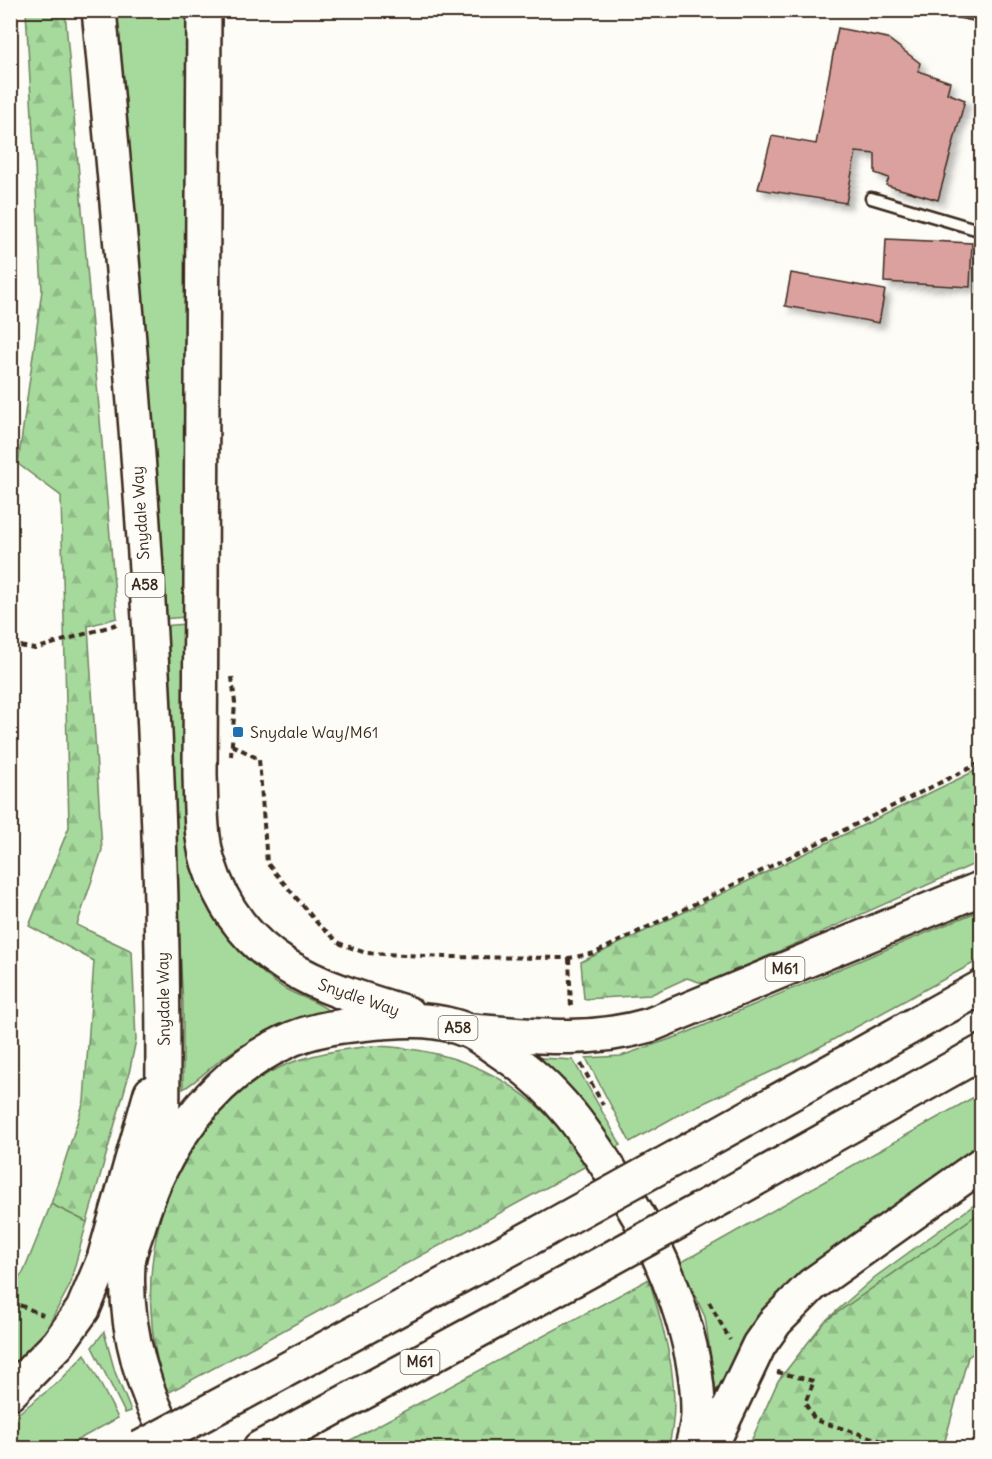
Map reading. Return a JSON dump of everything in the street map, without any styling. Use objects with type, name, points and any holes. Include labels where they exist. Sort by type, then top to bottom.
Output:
[{"type":"highway","name":"Snydale Way","points":[[99,10],[119,212],[158,820],[164,1026],[162,1161]]},
{"type":"highway","name":"Snydle Way","points":[[204,10],[200,774],[202,821],[208,860],[237,921],[271,956],[301,976],[326,987],[426,1018]]},
{"type":"highway","name":"M61","points":[[578,1024],[626,1032],[650,1025],[981,888]]},
{"type":"highway","points":[[140,1449],[545,1230],[981,987]]},
{"type":"highway","name":"A58","points":[[174,1449],[155,1414],[138,1366],[128,1315],[128,1261],[147,1195],[162,1161],[199,1108],[239,1070],[284,1042],[334,1026],[426,1018],[467,1030],[518,1063],[569,1109],[641,1219],[683,1316],[695,1370],[698,1416],[692,1449]]},
{"type":"highway","points":[[467,1030],[578,1024]]},
{"type":"highway","points":[[18,1388],[69,1330],[94,1285],[151,1091],[164,1026]]},
{"type":"highway","name":"M61","points":[[264,1446],[572,1280],[981,1052]]},
{"type":"highway","points":[[710,1449],[767,1333],[812,1285],[981,1164]]},
{"type":"highway","points":[[18,1388],[49,1370],[81,1340],[128,1261]]},
{"type":"lane","points":[[952,10],[981,16]]},
{"type":"lane","points":[[872,198],[981,231]]},
{"type":"path","points":[[10,644],[35,649],[124,622]]},
{"type":"path","points":[[230,667],[235,703],[231,766]]},
{"type":"path","points":[[232,745],[259,759],[267,863],[319,925],[341,944],[366,953],[445,957],[569,958],[595,953],[981,762]]},
{"type":"path","points":[[569,958],[578,1024]]},
{"type":"path","points":[[10,1301],[47,1317]]},
{"type":"path","points":[[775,1372],[814,1381],[805,1403],[815,1420],[905,1449]]},
{"type":"green space","points":[[26,11],[65,11],[117,618],[88,626],[102,850],[77,925],[132,951],[136,1040],[128,1078],[87,1222],[51,1204],[84,1101],[94,961],[29,926],[69,827],[61,496],[18,464],[42,290]]},
{"type":"green space","points":[[112,11],[190,11],[186,617],[162,619]]},
{"type":"green space","points":[[186,624],[218,920],[239,949],[264,974],[284,988],[330,1012],[277,1029],[239,1047],[183,1089],[183,1005],[162,626]]},
{"type":"green space","points":[[981,768],[981,861],[705,984],[687,978],[650,995],[584,999],[581,962]]},
{"type":"green space","points":[[981,910],[981,959],[794,1061],[680,1114],[630,1142],[586,1058],[621,1056],[679,1036]]},
{"type":"green space","points":[[372,1046],[406,1048],[438,1054],[496,1077],[521,1093],[545,1113],[588,1165],[166,1394],[155,1350],[151,1306],[152,1263],[160,1220],[174,1180],[196,1142],[224,1108],[271,1071],[313,1056]]},
{"type":"green space","points":[[541,1058],[573,1060],[621,1145],[616,1147],[582,1101],[539,1060]]},
{"type":"green space","points":[[981,1093],[981,1143],[795,1277],[754,1322],[716,1392],[705,1317],[680,1263]]},
{"type":"green space","points":[[981,1200],[981,1212],[824,1322],[875,1277]]},
{"type":"green space","points":[[51,1204],[87,1222],[69,1287],[48,1326],[57,1332],[11,1378],[10,1292],[24,1271]]},
{"type":"green space","points":[[981,1212],[981,1348],[968,1357],[943,1448],[887,1448],[853,1439],[838,1448],[748,1448],[778,1381],[824,1322]]},
{"type":"green space","points":[[649,1279],[671,1363],[674,1405],[668,1448],[336,1448]]},
{"type":"green space","points":[[104,1332],[115,1372],[131,1411],[125,1413],[92,1347]]},
{"type":"green space","points":[[85,1354],[118,1418],[63,1448],[11,1448],[11,1419],[60,1381]]},
{"type":"building","points":[[838,28],[887,38],[920,63],[918,71],[950,82],[947,93],[965,100],[938,200],[886,185],[889,178],[875,173],[875,154],[856,152],[846,203],[758,189],[772,136],[816,144]]},
{"type":"building","points":[[886,239],[972,243],[970,287],[884,282]]},
{"type":"building","points":[[791,273],[885,290],[879,323],[785,306]]},
{"type":"building","points":[[863,1443],[883,1448],[861,1448]]},
{"type":"place","name":"Snydale Way/M61","points":[[238,732]]}]
